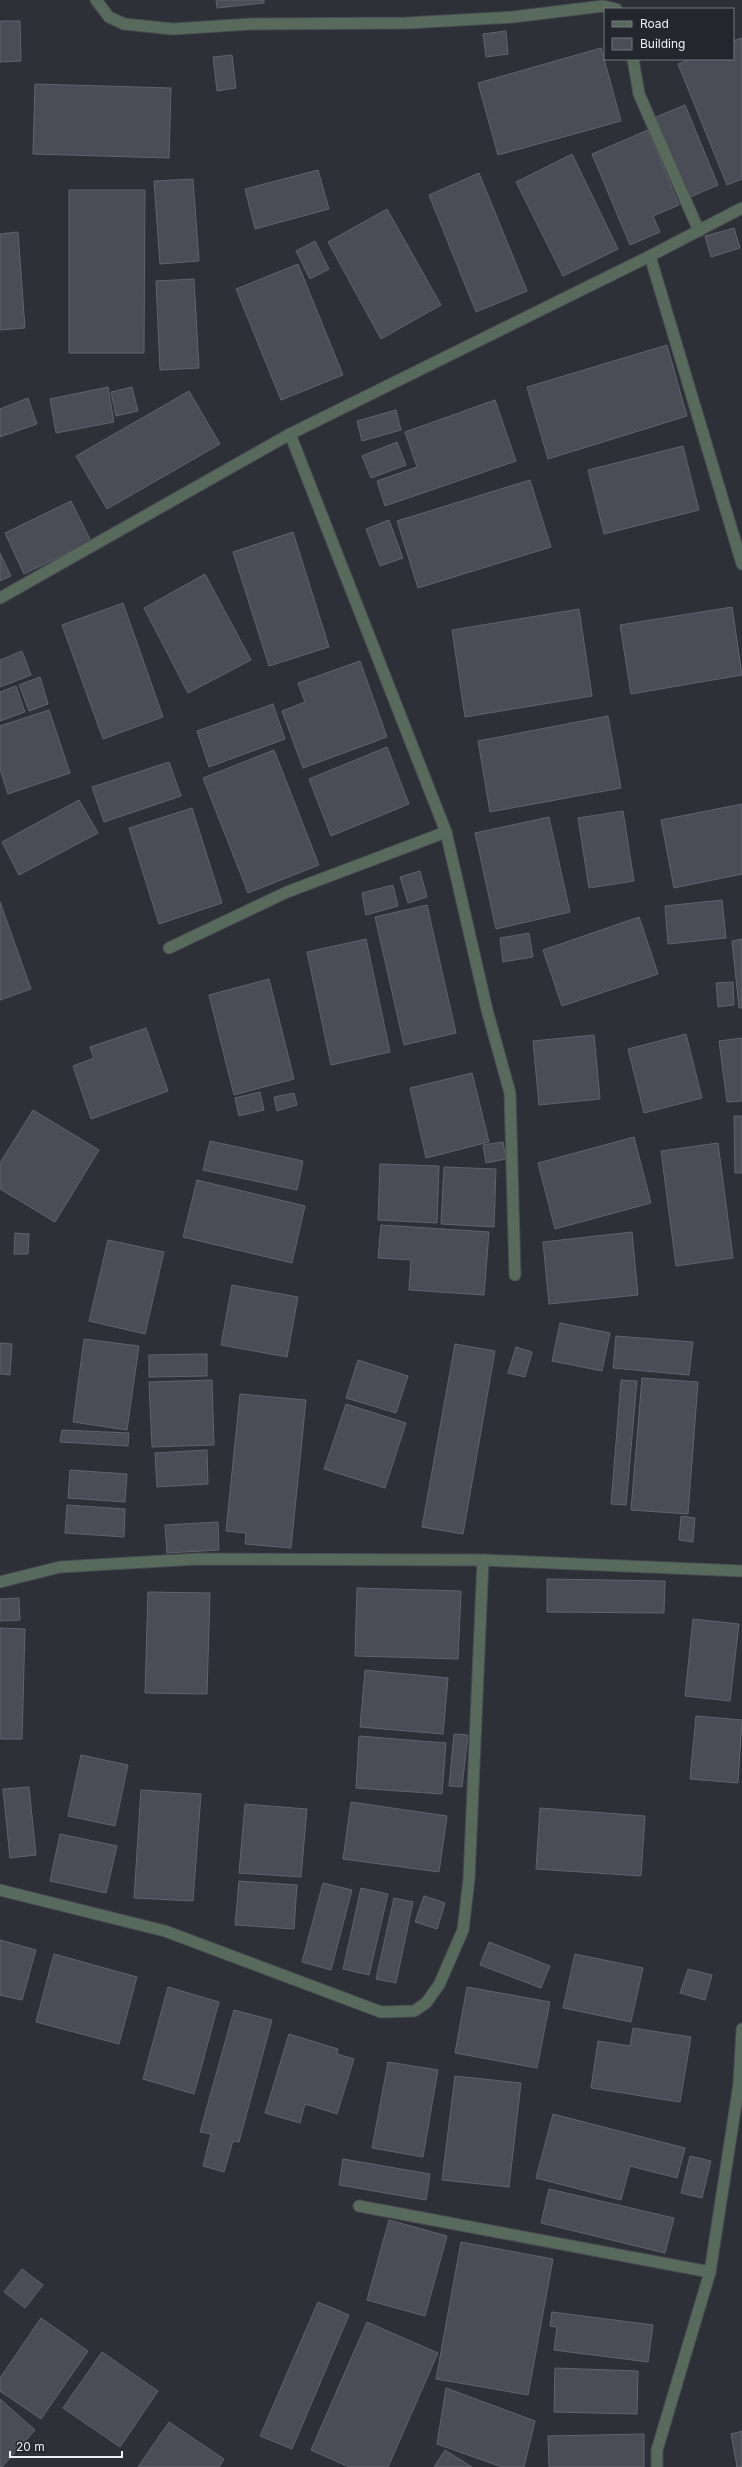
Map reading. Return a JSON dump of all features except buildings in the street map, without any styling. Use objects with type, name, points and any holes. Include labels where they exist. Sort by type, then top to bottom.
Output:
[{"type":"street","points":[[96,0],[109,17],[124,24],[173,29],[251,24],[407,23],[513,17],[603,6],[612,8]]},
{"type":"street","points":[[633,60],[639,94],[698,231]]},
{"type":"street","points":[[0,598],[290,434],[650,256],[742,208]]},
{"type":"street","points":[[650,256],[742,564]]},
{"type":"street","points":[[290,434],[446,832],[487,1010],[510,1093],[515,1275]]},
{"type":"street","points":[[169,948],[288,892],[446,832]]},
{"type":"street","points":[[0,1582],[60,1567],[197,1559],[483,1560],[742,1571]]},
{"type":"street","points":[[0,1890],[165,1932],[381,2012],[414,2011],[426,2003],[439,1985],[463,1930],[469,1879],[483,1560]]},
{"type":"street","points":[[658,2467],[657,2450],[710,2272],[739,2084],[742,2029]]},
{"type":"street","points":[[359,2206],[710,2272]]}]
